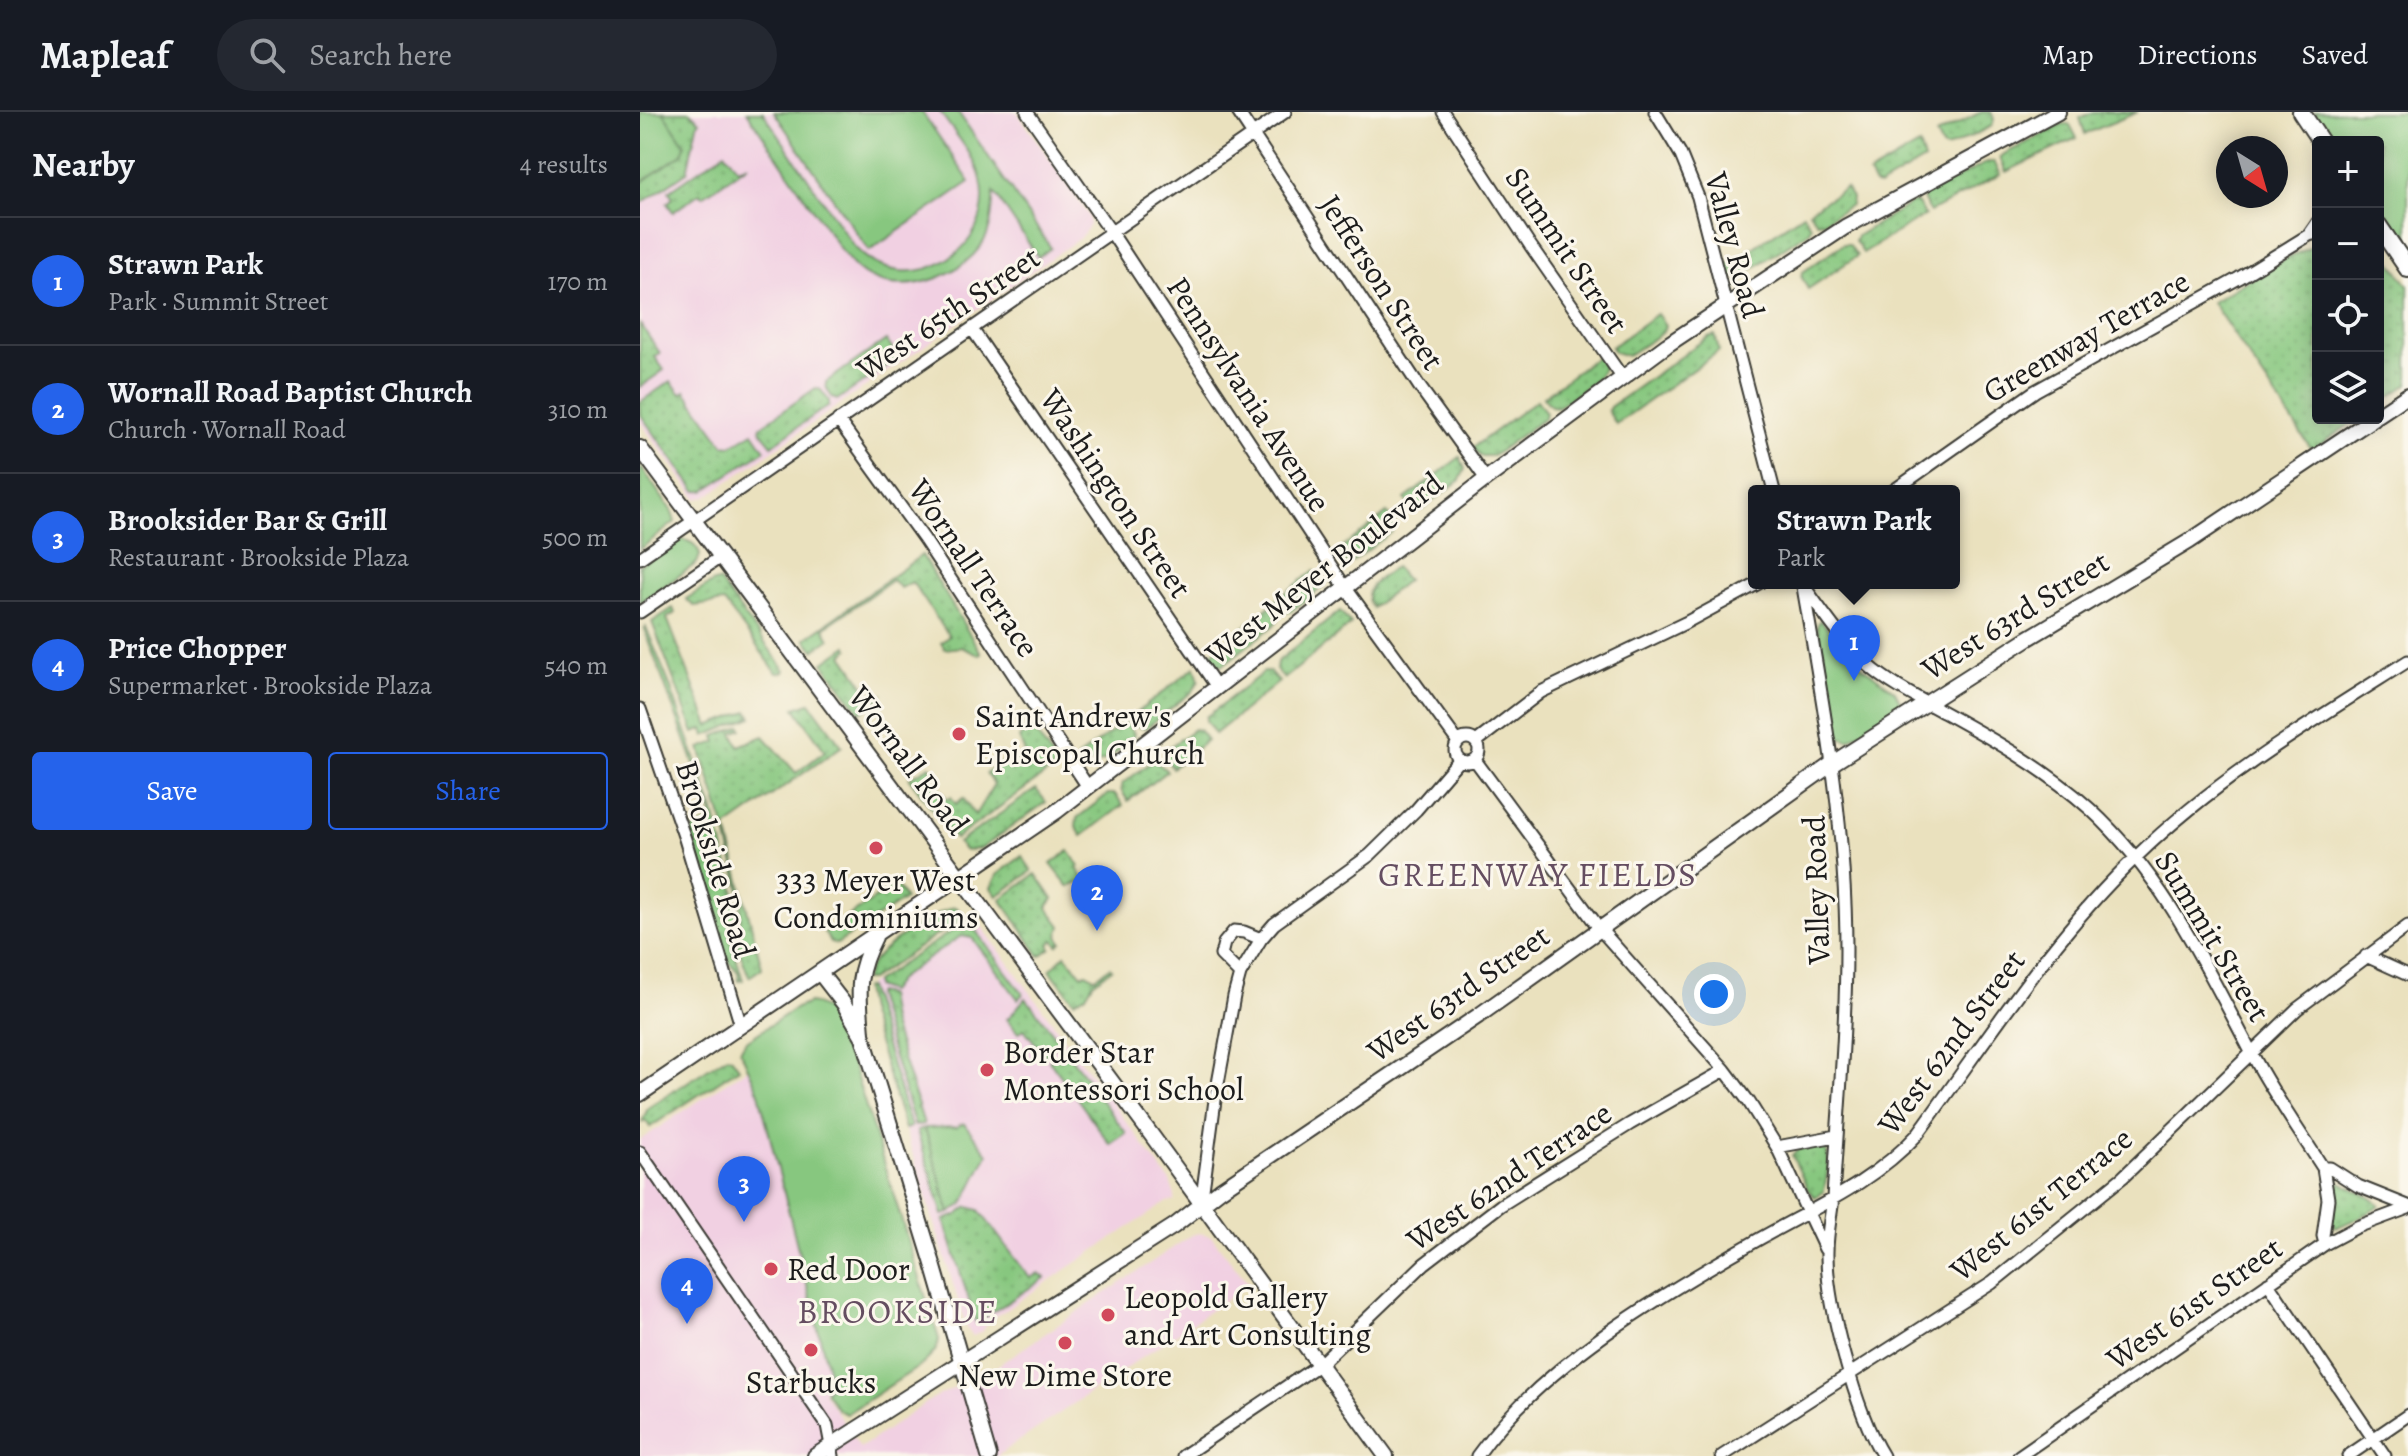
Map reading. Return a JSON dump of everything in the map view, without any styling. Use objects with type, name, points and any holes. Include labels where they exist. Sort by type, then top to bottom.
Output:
[{"type":"main road","name":"West Meyer Boulevard","points":[[640,1094],[961,878],[1088,787],[1486,479],[1622,377],[1727,304],[1874,210],[2058,112]]},
{"type":"main road","points":[[2301,112],[2317,136]]},
{"type":"main road","points":[[2384,237],[2408,269]]},
{"type":"main road","name":"West 63rd Street","points":[[2384,412],[2408,395]]},
{"type":"main road","name":"West 63rd Street","points":[[815,1456],[831,1451],[1174,1226],[1478,1016],[1833,763],[2190,541],[2366,424]]},
{"type":"main road","name":"Wornall Road","points":[[640,448],[1386,1456]]},
{"type":"main road","points":[[863,1037],[859,976],[876,935]]},
{"type":"main road","points":[[820,973],[844,1004],[863,1037],[989,1456]]},
{"type":"street","name":"Pennsylvania Avenue","points":[[1027,112],[1111,232],[1345,587],[1458,742]]},
{"type":"street","name":"Jefferson Street","points":[[1238,112],[1419,386],[1486,479]]},
{"type":"street","name":"West 65th Street","points":[[640,558],[1285,112]]},
{"type":"street","name":"Summit Street","points":[[1443,112],[1622,377]]},
{"type":"street","name":"Valley Road","points":[[1655,112],[1688,169],[1727,304],[1734,342],[1772,485]]},
{"type":"street","name":"Greenway Terrace","points":[[1902,485],[2035,391],[2312,235]]},
{"type":"street","name":"Washington Street","points":[[972,329],[1217,687]]},
{"type":"street","name":"Wornall Terrace","points":[[838,420],[924,539],[1088,787]]},
{"type":"street","points":[[640,612],[722,556]]},
{"type":"street","points":[[1476,742],[1541,692],[1685,623],[1748,589]]},
{"type":"street","name":"Valley Road","points":[[1804,589],[1833,763],[1844,874],[1846,949],[1832,1199]]},
{"type":"street","name":"Summit Street","points":[[1807,589],[1867,664],[1925,703],[2019,755],[2057,781],[2136,856],[2184,926],[2251,1051],[2323,1168]]},
{"type":"street","name":"West 62nd Street","points":[[1477,1456],[1525,1399],[1574,1358],[1686,1283],[1861,1184],[1883,1168],[1917,1135],[2067,931],[2136,856],[2195,804],[2267,749],[2408,661]]},
{"type":"street","name":"Brookside Road","points":[[640,709],[685,839],[741,1026]]},
{"type":"street","points":[[1470,738],[1476,742],[1480,750],[1475,760],[1467,763],[1459,760],[1455,749],[1458,742],[1470,738]]},
{"type":"street","points":[[1201,1205],[1226,1031],[1240,974],[1261,939],[1288,913],[1370,855],[1416,810],[1459,760]]},
{"type":"street","points":[[1475,760],[1599,928],[1725,1070],[1749,1102],[1777,1147],[1827,1254]]},
{"type":"street","name":"West 61st Terrace","points":[[1722,1456],[1992,1283],[2123,1177],[2297,1009],[2408,926]]},
{"type":"street","points":[[1240,974],[1221,955],[1224,943],[1234,931],[1261,939]]},
{"type":"street","points":[[2366,956],[2408,975]]},
{"type":"street","name":"West 62nd Terrace","points":[[1183,1456],[1320,1364],[1389,1295],[1475,1223],[1618,1131],[1725,1070]]},
{"type":"street","points":[[1777,1147],[1836,1136]]},
{"type":"street","points":[[640,1152],[827,1425],[831,1451]]},
{"type":"street","points":[[2325,1244],[2323,1236],[2328,1199],[2323,1168],[2330,1168],[2358,1186],[2408,1207]]},
{"type":"street","points":[[1832,1199],[1827,1254],[1834,1306],[1858,1402],[1883,1456]]},
{"type":"street","name":"West 61st Street","points":[[2019,1456],[2325,1244],[2357,1227],[2408,1207]]},
{"type":"street","points":[[2268,1283],[2385,1456]]},
{"type":"street","points":[[2348,1456],[2408,1415]]},
{"type":"shaded area","points":[[640,112],[1017,112],[1089,216],[1090,225],[1080,238],[706,497],[697,499],[640,422]]},
{"type":"shaded area","name":"Border Star Montessori School","points":[[974,916],[1170,1181],[1175,1196],[1174,1201],[1167,1202],[986,1323],[983,1331],[973,1336],[967,1329],[868,1011],[864,988]]},
{"type":"shaded area","name":"BROOKSIDE","points":[[754,1064],[834,1382],[823,1391],[860,1448],[932,1399],[994,1368],[1192,1235],[1211,1236],[1249,1284],[997,1456],[640,1456],[640,1140]]},
{"type":"green space","points":[[640,112],[690,112],[700,121],[687,172],[640,204]]},
{"type":"green space","points":[[640,112],[663,112],[685,145],[682,154],[640,183]]},
{"type":"green space","points":[[747,112],[763,112],[853,245],[874,262],[897,270],[920,270],[942,262],[961,248],[975,229],[982,206],[978,171],[940,112],[958,112],[1051,248],[1038,257],[994,192],[987,235],[979,249],[953,271],[920,283],[903,285],[871,278],[857,269],[840,249]]},
{"type":"green space","points":[[774,112],[922,112],[970,182],[869,251]]},
{"type":"green space","points":[[1981,112],[1991,112],[1994,119],[1992,126],[1946,149],[1942,147],[1936,135]]},
{"type":"green space","points":[[2093,112],[2138,112],[2085,134],[2080,118]]},
{"type":"green space","points":[[2314,112],[2408,112],[2408,246],[2384,212],[2384,136],[2332,136]]},
{"type":"green space","points":[[2064,124],[2070,125],[2077,138],[2006,172],[2000,158],[2004,154]]},
{"type":"green space","points":[[1919,145],[1924,160],[1880,186],[1875,185],[1869,174]]},
{"type":"green space","points":[[725,152],[738,169],[748,165],[673,212],[667,203],[673,198],[669,191]]},
{"type":"green space","points":[[1988,162],[1994,162],[2001,174],[1930,212],[1923,199],[1926,194]]},
{"type":"green space","points":[[1846,188],[1852,198],[1851,205],[1823,222],[1817,222],[1809,211]]},
{"type":"green space","points":[[1913,202],[1925,215],[1863,253],[1855,241],[1857,236]]},
{"type":"green space","points":[[1803,214],[1811,226],[1809,231],[1740,277],[1727,272],[1724,267]]},
{"type":"green space","points":[[1843,244],[1849,244],[1857,256],[1808,289],[1801,276],[1803,272]]},
{"type":"green space","points":[[2312,247],[2312,424],[2350,424],[2312,450],[2212,302],[2281,261]]},
{"type":"green space","points":[[2384,252],[2408,285],[2408,384],[2384,401]]},
{"type":"green space","points":[[1657,314],[1665,325],[1663,332],[1627,356],[1614,352],[1611,347]]},
{"type":"green space","points":[[640,324],[660,353],[655,357],[664,370],[640,387]]},
{"type":"green space","points":[[1715,335],[1719,351],[1616,424],[1608,411],[1610,407]]},
{"type":"green space","points":[[886,340],[899,358],[837,400],[833,397],[827,390],[826,382]]},
{"type":"green space","points":[[1599,355],[1603,368],[1597,379],[1558,407],[1551,406],[1543,397]]},
{"type":"green space","points":[[671,381],[681,394],[685,391],[724,445],[730,446],[753,432],[765,450],[704,491],[696,491],[640,414],[640,402]]},
{"type":"green space","points":[[816,388],[821,390],[829,405],[772,445],[760,430],[761,426]]},
{"type":"green space","points":[[1537,400],[1546,413],[1544,418],[1493,456],[1481,456],[1472,448]]},
{"type":"green space","points":[[1460,457],[1465,469],[1460,480],[1421,510],[1411,508],[1405,499]]},
{"type":"green space","points":[[640,466],[671,510],[675,522],[640,549]]},
{"type":"green space","points":[[1387,513],[1395,523],[1392,532],[1352,562],[1344,563],[1333,555]]},
{"type":"green space","points":[[680,539],[697,548],[700,555],[697,563],[640,603],[640,565]]},
{"type":"green space","points":[[922,555],[981,653],[979,655],[961,647],[945,649],[941,643],[949,636],[912,582],[901,588],[892,580],[824,628],[830,639],[814,650],[805,639]]},
{"type":"green space","points":[[1395,567],[1407,580],[1372,608],[1368,594],[1370,589]]},
{"type":"green space","points":[[1314,571],[1324,586],[1290,612],[1283,611],[1275,601]]},
{"type":"green space","points":[[719,581],[784,672],[777,673],[724,602],[694,606],[686,599]]},
{"type":"green space","points":[[1270,606],[1279,618],[1274,625],[1223,665],[1215,665],[1206,658]]},
{"type":"green space","points":[[673,608],[675,613],[667,618],[709,726],[748,711],[752,717],[705,736],[703,729],[694,733],[652,622]]},
{"type":"green space","points":[[1340,611],[1351,624],[1284,679],[1276,669],[1277,662]]},
{"type":"green space","points":[[1820,620],[1858,663],[1895,691],[1901,703],[1893,712],[1849,740],[1839,737],[1836,731],[1828,673],[1817,626]]},
{"type":"green space","points":[[646,627],[714,811],[735,893],[737,909],[732,944],[743,980],[739,981],[738,972],[726,958],[692,834],[693,830],[711,820],[712,812],[644,629]]},
{"type":"green space","points":[[847,646],[849,649],[843,655],[872,697],[882,695],[860,712],[823,663]]},
{"type":"green space","points":[[1195,667],[1199,680],[1193,691],[1146,728],[1138,727],[1130,718]]},
{"type":"green space","points":[[1264,672],[1270,672],[1279,682],[1215,734],[1206,717]]},
{"type":"green space","points":[[810,703],[842,746],[727,827],[726,831],[700,748],[717,742],[715,736],[741,726],[742,729],[733,733],[739,746],[764,736],[796,773],[825,751],[795,708]]},
{"type":"green space","points":[[1125,722],[1134,733],[1133,738],[1114,755],[1092,764],[1077,758]]},
{"type":"green space","points":[[1032,728],[1058,765],[955,839],[909,778],[930,766],[934,772],[930,776],[947,799],[951,797],[956,804],[963,798],[975,815],[994,784],[986,773],[1009,757],[1013,762],[1025,753],[1019,738]]},
{"type":"green space","points":[[1194,729],[1199,730],[1207,740],[1172,768],[1164,751]]},
{"type":"green space","points":[[1154,760],[1167,771],[1128,801],[1121,790],[1122,784]]},
{"type":"green space","points":[[1036,789],[1046,802],[982,848],[965,851],[958,843]]},
{"type":"green space","points":[[1108,794],[1115,794],[1123,805],[1082,836],[1076,827],[1077,818]]},
{"type":"green space","points":[[726,833],[762,968],[749,977],[738,947],[742,900]]},
{"type":"green space","points":[[1069,851],[1088,886],[1083,881],[1069,887],[1051,864]]},
{"type":"green space","points":[[1022,856],[1032,871],[997,896],[991,888],[997,875]]},
{"type":"green space","points":[[1036,874],[1053,899],[1047,907],[1061,926],[1058,936],[1062,942],[1058,945],[1054,940],[1049,944],[1051,948],[1040,956],[1001,899]]},
{"type":"green space","points":[[896,885],[905,899],[837,944],[830,942],[824,932]]},
{"type":"green space","points":[[956,907],[965,916],[870,980],[864,980],[874,960],[891,944],[926,920]]},
{"type":"green space","points":[[968,920],[1023,994],[1018,999],[972,938],[961,936],[900,978],[889,992],[875,987],[875,982]]},
{"type":"green space","points":[[1065,955],[1082,975],[1086,973],[1095,978],[1110,967],[1112,969],[1093,983],[1086,995],[1074,1001],[1050,970]]},
{"type":"green space","points":[[868,987],[911,1127],[905,1129],[868,1011],[864,988]]},
{"type":"green space","points":[[875,995],[887,995],[891,1021],[924,1124],[915,1126]]},
{"type":"green space","points":[[1026,998],[1060,1042],[1045,1056],[1024,1029],[1018,1033],[1007,1019]]},
{"type":"green space","points":[[809,1003],[827,1010],[844,1037],[939,1339],[936,1350],[923,1364],[846,1414],[838,1410],[825,1391],[832,1385],[759,1093],[740,1050],[745,1042],[796,1008]]},
{"type":"green space","points":[[1066,1051],[1088,1080],[1072,1091],[1049,1060]]},
{"type":"green space","points":[[727,1056],[739,1068],[650,1127],[646,1121],[642,1122],[648,1108]]},
{"type":"green space","points":[[1091,1086],[1126,1133],[1110,1144],[1076,1097]]},
{"type":"green space","points":[[964,1123],[988,1154],[963,1204],[950,1213],[925,1128],[956,1127]]},
{"type":"green space","points":[[925,1128],[950,1213],[943,1215],[917,1131]]},
{"type":"green space","points":[[1823,1146],[1828,1156],[1827,1173],[1824,1191],[1815,1197],[1808,1190],[1792,1155],[1799,1149]]},
{"type":"green space","points":[[2336,1180],[2375,1200],[2380,1206],[2336,1228],[2332,1223]]},
{"type":"green space","points":[[968,1207],[979,1210],[1030,1278],[1039,1273],[1045,1278],[976,1323],[944,1220]]},
{"type":"place","name":"Strawn Park","points":[[1854,681]]},
{"type":"place","name":"Saint Andrew's Episcopal Church","points":[[959,734]]},
{"type":"place","name":"333 Meyer West Condominiums","points":[[876,848]]},
{"type":"place","name":"Wornall Road Baptist Church","points":[[1097,931]]},
{"type":"place","name":"Border Star Montessori School","points":[[987,1070]]},
{"type":"place","name":"Brooksider Bar & Grill","points":[[744,1222]]},
{"type":"place","name":"Red Door","points":[[771,1269]]},
{"type":"place","name":"Leopold Gallery and Art Consulting","points":[[1108,1315]]},
{"type":"place","name":"Price Chopper","points":[[687,1324]]},
{"type":"place","name":"New Dime Store","points":[[1065,1343]]},
{"type":"place","name":"Starbucks","points":[[811,1350]]},
{"type":"district","name":"GREENWAY FIELDS","points":[[1538,874]]},
{"type":"district","name":"BROOKSIDE","points":[[898,1311]]}]
